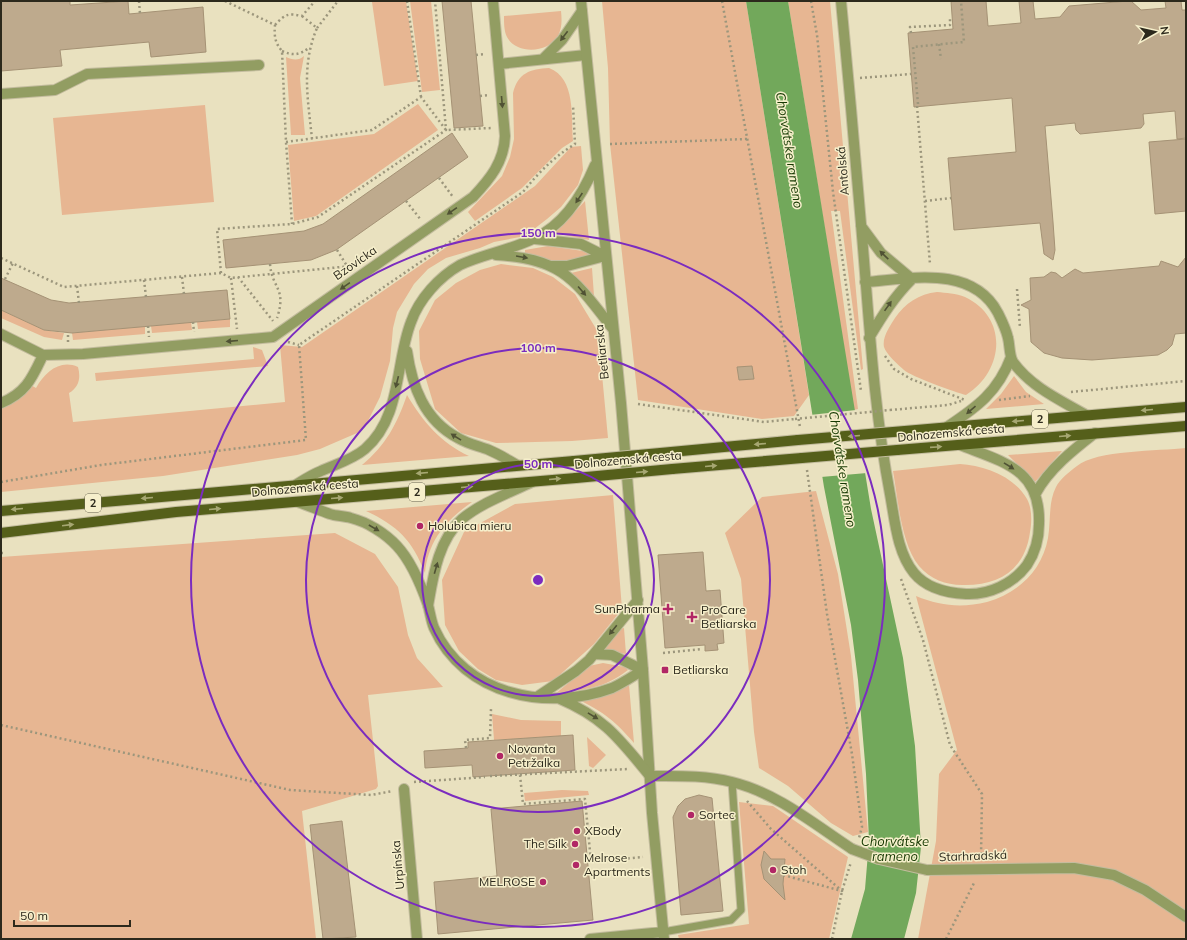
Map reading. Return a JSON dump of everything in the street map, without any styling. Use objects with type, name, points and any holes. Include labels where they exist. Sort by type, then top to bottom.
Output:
[{"type":"main road","name":"Dolnozemská cesta","points":[[1,511],[1186,407]]},
{"type":"main road","name":"Dolnozemská cesta","points":[[1,533],[176,512],[1186,426]]},
{"type":"street","name":"Bzovícka","points":[[1,334],[43,355],[83,354],[273,337],[473,197],[500,162],[504,145],[494,1]]},
{"type":"street","name":"Antolská","points":[[841,1],[861,226],[869,338],[880,444],[897,535],[904,555],[914,573],[932,587],[940,590],[969,594],[990,591],[1010,581],[1026,566],[1036,545],[1039,517],[1036,493]]},
{"type":"street","points":[[543,59],[562,40],[582,6]]},
{"type":"street","name":"Betliarska","points":[[582,6],[638,600],[663,935]]},
{"type":"street","points":[[499,64],[586,55]]},
{"type":"street","points":[[1,94],[55,90],[87,74],[259,65]]},
{"type":"street","points":[[297,484],[321,471],[351,458],[365,449],[377,434],[391,407],[413,315],[434,286],[450,271],[460,265],[534,239],[549,230],[578,201],[596,163]]},
{"type":"street","points":[[861,226],[881,253],[912,278]]},
{"type":"street","points":[[534,239],[581,244],[605,256]]},
{"type":"street","points":[[491,254],[524,257],[552,266],[575,282],[613,329]]},
{"type":"street","points":[[552,266],[573,265],[605,256]]},
{"type":"street","points":[[865,282],[931,276],[964,283],[980,292],[994,306],[1002,320],[1008,339],[1011,357],[1022,373],[1049,394],[1086,415]]},
{"type":"street","points":[[869,338],[886,308],[898,291],[912,278]]},
{"type":"street","points":[[406,344],[414,388],[438,423],[456,437],[471,445],[488,450],[517,465]]},
{"type":"street","points":[[1,403],[14,398],[29,384],[43,355]]},
{"type":"street","points":[[947,427],[995,389],[1005,373],[1011,357]]},
{"type":"street","points":[[960,445],[1005,463],[1019,472],[1036,493],[1041,483],[1076,448],[1095,433]]},
{"type":"street","points":[[428,606],[439,556],[455,527],[472,512],[535,481]]},
{"type":"street","points":[[298,502],[330,514],[350,517],[362,522],[377,529],[398,546],[417,577],[428,606],[434,628],[446,649],[467,672],[504,691],[537,697],[558,698],[580,696],[610,688],[644,670]]},
{"type":"street","points":[[537,697],[576,671],[594,654],[638,600]]},
{"type":"street","points":[[594,654],[612,655],[644,670]]},
{"type":"street","points":[[558,698],[576,706],[609,728],[650,776]]},
{"type":"street","name":"Starhradská","points":[[650,776],[685,776],[732,782],[757,790],[800,813],[852,849],[879,860],[927,870],[1074,868],[1114,875],[1145,890],[1186,917]]},
{"type":"street","name":"Urpínska","points":[[408,787],[417,939]]},
{"type":"street","points":[[590,939],[663,935]]},
{"type":"lane","points":[[663,935],[731,920],[741,910],[732,782]]},
{"type":"path","points":[[139,1],[140,14]]},
{"type":"path","points":[[225,1],[275,26]]},
{"type":"path","points":[[302,16],[315,1]]},
{"type":"path","points":[[312,139],[305,76],[309,48],[317,28],[338,1]]},
{"type":"path","points":[[407,1],[421,97],[446,130]]},
{"type":"path","points":[[435,1],[446,130]]},
{"type":"path","points":[[930,264],[913,46],[964,42],[961,1]]},
{"type":"path","points":[[309,48],[299,54],[291,55],[282,51],[277,45],[274,36],[275,26],[281,18],[289,14],[302,16],[317,28]]},
{"type":"path","points":[[910,33],[910,27],[950,25],[950,16]]},
{"type":"path","points":[[939,44],[941,59]]},
{"type":"path","points":[[485,47],[486,61]]},
{"type":"path","points":[[282,51],[286,142],[292,224]]},
{"type":"path","points":[[476,55],[485,54]]},
{"type":"path","points":[[858,79],[911,74]]},
{"type":"path","points":[[488,88],[490,101]]},
{"type":"path","points":[[480,96],[489,95]]},
{"type":"path","points":[[286,142],[372,130],[421,97]]},
{"type":"path","points":[[1,482],[101,465],[306,440],[299,345],[524,192],[537,174],[558,154],[576,144],[573,105]]},
{"type":"path","points":[[491,121],[492,135]]},
{"type":"path","points":[[222,273],[217,229],[292,224],[318,217],[446,130],[492,128]]},
{"type":"path","points":[[610,144],[748,139]]},
{"type":"path","points":[[439,178],[453,198]]},
{"type":"path","points":[[447,202],[459,193]]},
{"type":"path","points":[[925,201],[951,198]]},
{"type":"path","points":[[406,201],[421,220]]},
{"type":"path","points":[[415,225],[428,216]]},
{"type":"path","points":[[337,250],[347,266]]},
{"type":"path","points":[[1,258],[64,287],[222,273],[231,278],[358,265],[351,269]]},
{"type":"path","points":[[5,279],[13,263]]},
{"type":"path","points":[[270,264],[271,274],[280,290],[282,305],[277,318]]},
{"type":"path","points":[[182,276],[184,294]]},
{"type":"path","points":[[238,277],[273,321]]},
{"type":"path","points":[[231,278],[237,329]]},
{"type":"path","points":[[144,280],[146,297]]},
{"type":"path","points":[[77,286],[79,303]]},
{"type":"path","points":[[1017,289],[1020,329]]},
{"type":"path","points":[[268,324],[283,314]]},
{"type":"path","points":[[193,322],[194,332]]},
{"type":"path","points":[[148,326],[149,338]]},
{"type":"path","points":[[230,330],[244,329]]},
{"type":"path","points":[[187,333],[202,332]]},
{"type":"path","points":[[68,333],[68,345]]},
{"type":"path","points":[[142,338],[157,337]]},
{"type":"path","points":[[854,339],[869,338]]},
{"type":"path","points":[[61,343],[68,345],[75,344]]},
{"type":"path","points":[[881,352],[894,369],[911,379],[964,400],[980,402],[1049,394]]},
{"type":"path","points":[[1070,392],[1186,381]]},
{"type":"path","points":[[638,404],[764,422],[948,405],[964,400]]},
{"type":"path","points":[[663,653],[702,650]]},
{"type":"path","points":[[466,748],[466,740],[490,738],[491,709]]},
{"type":"path","points":[[1,726],[290,790],[371,795],[408,787],[412,782],[485,777]]},
{"type":"path","points":[[490,776],[628,769]]},
{"type":"path","points":[[520,775],[523,804],[585,799],[589,862],[643,857]]},
{"type":"path","points":[[746,799],[771,829],[842,891],[783,876]]},
{"type":"shaded area","points":[[406,1],[418,81],[384,86],[372,2]]},
{"type":"shaded area","points":[[410,1],[431,1],[440,90],[422,92]]},
{"type":"shaded area","points":[[602,1],[746,1],[809,395],[794,416],[762,419],[638,400],[610,144],[608,68]]},
{"type":"shaded area","points":[[788,1],[830,1],[863,369],[861,370],[840,211],[831,211],[858,409],[854,410]]},
{"type":"shaded area","points":[[561,11],[562,18],[558,36],[547,46],[540,49],[525,49],[512,43],[507,37],[504,16]]},
{"type":"shaded area","points":[[304,56],[300,78],[305,135],[291,135],[286,57],[295,60]]},
{"type":"shaded area","points":[[549,68],[558,73],[564,80],[568,89],[572,110],[573,141],[562,148],[522,188],[475,221],[468,212],[502,176],[510,157],[514,139],[513,93],[515,86],[526,73]]},
{"type":"shaded area","points":[[418,104],[438,130],[316,216],[294,221],[288,145],[374,134]]},
{"type":"shaded area","points":[[205,105],[214,202],[62,215],[53,118]]},
{"type":"shaded area","points":[[581,146],[583,170],[578,185],[561,207],[547,219],[525,236],[494,242],[480,248],[446,258],[428,269],[414,284],[397,312],[393,328],[390,361],[380,397],[367,423],[357,433],[320,449],[297,455],[163,476],[1,492],[1,403],[29,384],[36,388],[48,372],[54,368],[65,365],[78,367],[79,375],[77,385],[69,393],[73,422],[285,402],[280,345],[302,347],[535,186],[571,147]]},
{"type":"shaded area","points":[[585,201],[589,240],[555,233]]},
{"type":"shaded area","points":[[548,246],[590,252],[590,254],[573,260],[558,261],[525,253],[525,250]]},
{"type":"shaded area","points":[[501,264],[533,268],[553,277],[575,294],[598,332],[608,438],[572,441],[496,443],[461,433],[435,409],[420,359],[419,331],[435,300],[456,283],[480,270]]},
{"type":"shaded area","points":[[592,268],[594,296],[571,273]]},
{"type":"shaded area","points":[[937,292],[951,293],[965,297],[979,306],[989,318],[995,331],[996,345],[994,359],[988,373],[979,385],[966,395],[908,373],[892,359],[884,347],[884,339],[887,332],[903,308],[918,297]]},
{"type":"shaded area","points":[[1,310],[44,330],[64,333],[62,340],[44,337],[1,318]]},
{"type":"shaded area","points":[[230,319],[230,327],[198,329],[197,322]]},
{"type":"shaded area","points":[[191,322],[192,330],[152,333],[151,326]]},
{"type":"shaded area","points":[[145,326],[145,334],[73,340],[72,333]]},
{"type":"shaded area","points":[[253,347],[262,350],[268,366],[96,381],[95,373],[254,359]]},
{"type":"shaded area","points":[[1014,376],[1026,392],[1044,404],[986,409],[1001,394]]},
{"type":"shaded area","points":[[407,395],[426,423],[441,438],[459,451],[469,456],[362,465],[378,450],[390,433],[395,425]]},
{"type":"shaded area","points":[[1186,448],[1186,939],[918,939],[936,841],[939,774],[957,750],[916,596],[942,604],[969,605],[987,602],[1009,593],[1027,579],[1040,561],[1048,538],[1053,493],[1060,481],[1077,466],[1098,457],[1113,454]]},
{"type":"shaded area","points":[[1062,451],[1035,482],[1008,455]]},
{"type":"shaded area","points":[[960,464],[989,470],[1015,484],[1027,499],[1031,515],[1031,528],[1027,545],[1016,566],[998,579],[975,585],[956,585],[944,582],[933,578],[919,566],[913,557],[904,534],[893,471]]},
{"type":"shaded area","points":[[816,491],[838,574],[851,656],[868,832],[853,836],[831,823],[788,786],[759,768],[754,732],[741,579],[725,533],[762,497]]},
{"type":"shaded area","points":[[613,495],[622,609],[594,644],[553,681],[522,685],[496,680],[478,669],[459,651],[445,625],[442,580],[464,532],[515,504]]},
{"type":"shaded area","points":[[472,502],[446,524],[434,541],[425,573],[415,552],[403,535],[387,522],[366,511]]},
{"type":"shaded area","points":[[335,533],[375,554],[398,587],[408,635],[417,658],[443,687],[368,695],[378,786],[376,789],[302,811],[316,939],[1,939],[1,557]]},
{"type":"shaded area","points":[[624,628],[626,654],[604,650],[620,629]]},
{"type":"shaded area","points":[[603,663],[625,667],[628,670],[602,685],[555,694],[589,666]]},
{"type":"shaded area","points":[[629,685],[634,743],[610,718],[579,700],[607,695]]},
{"type":"shaded area","points":[[492,714],[521,720],[561,721],[561,736],[494,740]]},
{"type":"shaded area","points":[[587,737],[606,755],[593,768],[589,766]]},
{"type":"shaded area","points":[[562,790],[588,791],[589,795],[525,801],[524,793]]},
{"type":"shaded area","points":[[739,802],[773,806],[848,857],[829,939],[679,939],[678,935],[749,924]]},
{"type":"water","name":"Chorvátske rameno","points":[[746,1],[788,1],[871,509],[903,658],[915,746],[921,847],[916,893],[904,939],[851,939],[865,889],[869,841],[866,774],[858,680],[851,625],[824,487]]},
{"type":"pier","points":[[856,410],[867,473],[821,477],[810,415]]},
{"type":"building","points":[[1,1],[70,1],[70,5],[128,1],[129,14],[203,7],[206,52],[151,57],[149,42],[60,50],[62,66],[1,71]]},
{"type":"building","points":[[442,1],[471,1],[483,126],[454,128]]},
{"type":"building","points":[[951,1],[986,1],[988,26],[1021,23],[1019,1],[1033,1],[1035,19],[1060,17],[1069,6],[1128,1],[1131,1],[1141,10],[1166,8],[1165,1],[1181,1],[1182,10],[1186,10],[1186,138],[1177,139],[1175,111],[1143,114],[1144,124],[1141,128],[1080,134],[1076,130],[1075,123],[1045,126],[1055,250],[1053,260],[1044,254],[1040,223],[954,230],[948,158],[1016,152],[1012,98],[914,107],[908,33],[953,29]]},
{"type":"building","points":[[452,133],[468,157],[336,250],[311,260],[226,268],[223,240],[304,231],[323,224]]},
{"type":"building","points":[[1186,139],[1186,211],[1155,214],[1149,142]]},
{"type":"building","points":[[1186,257],[1186,333],[1175,334],[1172,345],[1158,355],[1092,360],[1062,358],[1044,353],[1031,342],[1029,309],[1021,305],[1031,300],[1030,278],[1044,277],[1051,272],[1056,273],[1062,278],[1075,269],[1083,273],[1159,266],[1161,261],[1178,267]]},
{"type":"building","points":[[1,278],[51,300],[69,303],[227,290],[230,319],[72,333],[44,330],[1,310]]},
{"type":"building","points":[[752,366],[754,379],[739,380],[737,367]]},
{"type":"building","name":"ProCare Betliarska","points":[[703,552],[706,591],[720,590],[724,643],[717,644],[718,650],[705,651],[705,645],[665,648],[658,555]]},
{"type":"building","name":"Novanta Petržalka","points":[[573,735],[575,770],[473,777],[472,765],[425,768],[424,751],[468,748],[468,742]]},
{"type":"building","points":[[699,795],[712,798],[723,911],[681,915],[673,817],[678,806],[685,799]]},
{"type":"building","name":"MELROSE","points":[[582,801],[593,920],[438,934],[434,882],[497,876],[491,809]]},
{"type":"building","points":[[342,821],[356,937],[323,939],[310,825]]},
{"type":"building","name":"Stoh","points":[[764,851],[771,859],[785,859],[783,884],[785,900],[764,879],[761,865]]},
{"type":"place","name":"Holubica mieru","points":[[420,526]]},
{"type":"place","name":"SunPharma","points":[[668,609]]},
{"type":"place","name":"ProCare Betliarska","points":[[692,617]]},
{"type":"place","name":"Betliarska","points":[[665,670]]},
{"type":"place","name":"Novanta Petržalka","points":[[500,756]]},
{"type":"place","name":"Sortec","points":[[691,815]]},
{"type":"place","name":"XBody","points":[[577,831]]},
{"type":"place","name":"The Silk","points":[[575,844]]},
{"type":"place","name":"Melrose Apartments","points":[[576,865]]},
{"type":"place","name":"Stoh","points":[[773,870]]},
{"type":"place","name":"MELROSE","points":[[543,882]]}]
